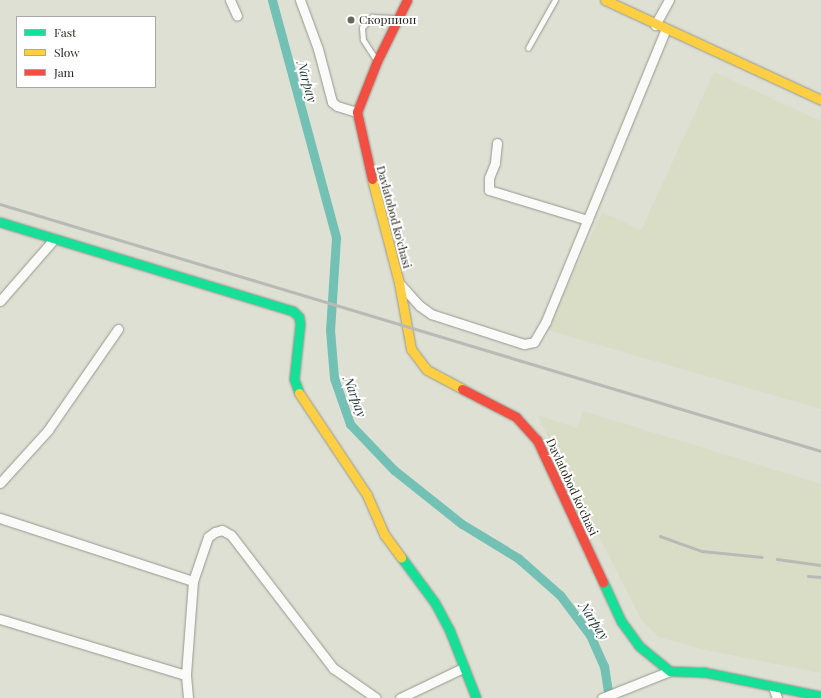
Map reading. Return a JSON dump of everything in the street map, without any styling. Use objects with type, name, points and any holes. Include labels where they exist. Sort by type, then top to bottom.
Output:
[{"type":"street","points":[[230,0],[237,16]]},
{"type":"street","points":[[300,0],[318,49],[332,102],[337,106],[357,112],[377,61],[407,0]]},
{"type":"street","points":[[605,0],[655,25],[821,100]]},
{"type":"street","points":[[655,25],[669,0]]},
{"type":"street","points":[[400,283],[420,306],[431,314],[524,344],[534,342],[546,321],[666,29]]},
{"type":"street","name":"Davlatobod ko'chasi","points":[[357,112],[361,137],[400,283],[411,349],[427,370],[516,417],[537,440],[621,621],[639,646],[670,671]]},
{"type":"street","points":[[497,143],[495,163],[488,178],[489,190],[588,220]]},
{"type":"street","points":[[0,222],[293,311],[299,317],[300,324],[294,379],[298,391],[367,495],[384,534],[435,604],[449,629],[476,698]]},
{"type":"street","points":[[0,301],[54,239]]},
{"type":"street","points":[[0,483],[48,430],[118,329]]},
{"type":"street","points":[[0,518],[193,581]]},
{"type":"street","points":[[188,698],[186,675],[193,581],[208,538],[215,532],[222,530],[231,534],[333,668],[376,698]]},
{"type":"street","points":[[0,619],[186,675]]},
{"type":"street","points":[[400,698],[463,668]]},
{"type":"street","points":[[602,698],[670,671],[704,672],[821,696]]},
{"type":"street","points":[[773,687],[777,698]]},
{"type":"lane","points":[[528,48],[555,0]]},
{"type":"lane","points":[[377,61],[363,40],[362,28],[372,17],[397,18]]},
{"type":"shaded area","points":[[714,72],[821,121],[821,409],[547,330],[602,212],[641,230]]},
{"type":"shaded area","points":[[583,411],[821,484],[821,673],[701,649],[659,637],[642,621],[537,415],[577,428]]},
{"type":"waterway","name":"Narpay","points":[[272,0],[336,238],[330,330],[334,378],[350,424],[394,470],[462,524],[518,558],[560,595],[590,635],[604,666],[609,698]]},
{"type":"railway","points":[[0,204],[821,451]]},
{"type":"railway","points":[[660,536],[702,551],[762,557]]},
{"type":"railway","points":[[777,559],[821,565]]},
{"type":"railway","points":[[808,576],[821,577]]},
{"type":"traffic: fast","points":[[0,222],[293,311],[299,317],[300,324],[294,379],[299,393]]},
{"type":"traffic: fast","points":[[401,557],[435,603],[449,629],[476,698]]},
{"type":"traffic: fast","points":[[603,582],[621,621],[639,646],[670,671],[704,672],[821,696]]},
{"type":"traffic: slow","points":[[605,0],[821,100]]},
{"type":"traffic: slow","points":[[372,179],[399,283],[411,349],[427,370],[462,389]]},
{"type":"traffic: slow","points":[[299,393],[367,495],[384,534],[401,557]]},
{"type":"traffic: jam","points":[[372,179],[357,112],[377,61],[407,0]]},
{"type":"traffic: jam","points":[[462,389],[516,417],[537,440],[603,582]]},
{"type":"place","name":"Скорпион","points":[[351,20]]}]
